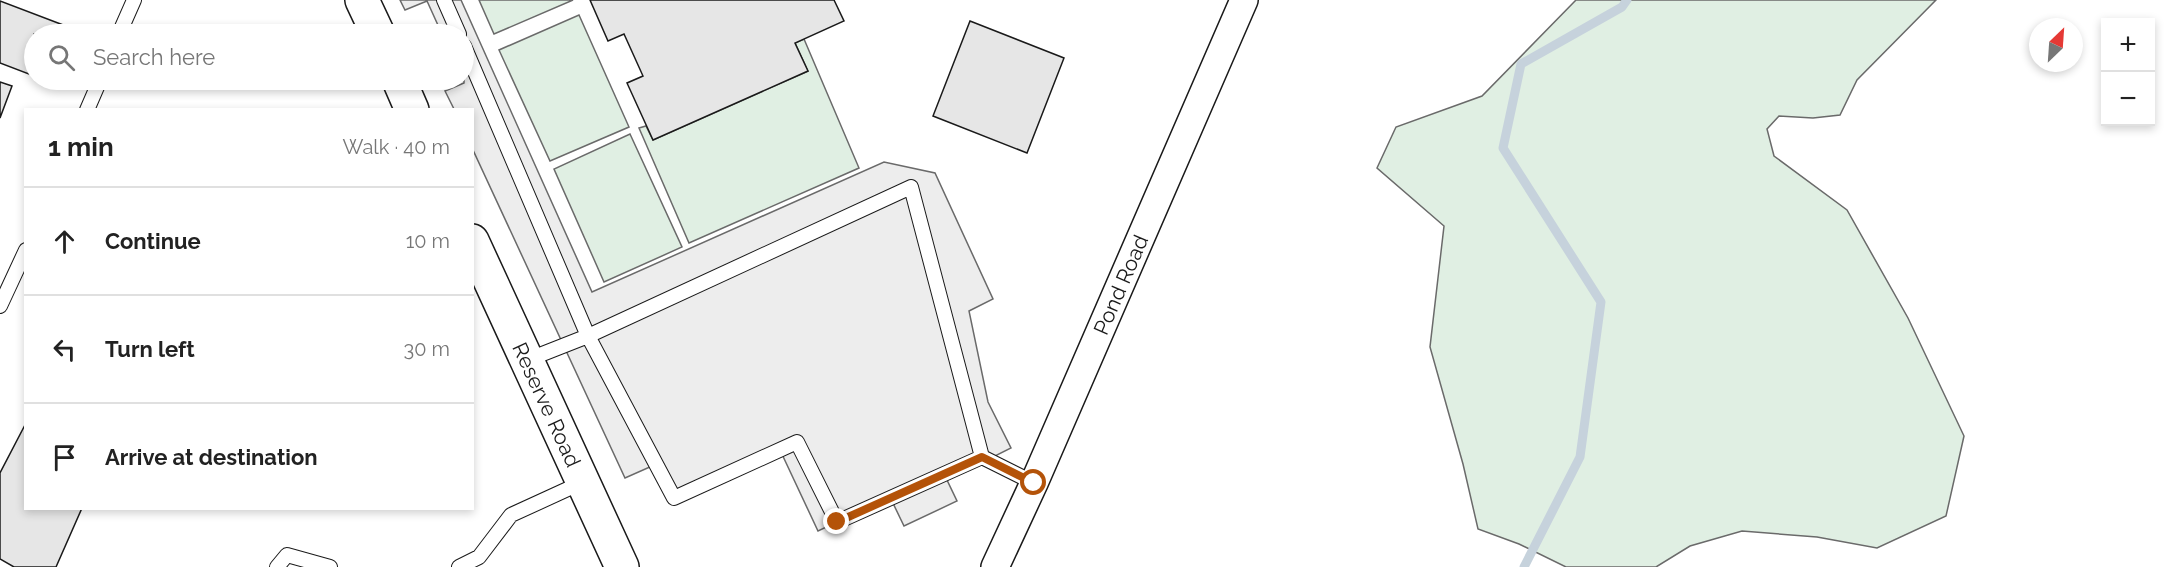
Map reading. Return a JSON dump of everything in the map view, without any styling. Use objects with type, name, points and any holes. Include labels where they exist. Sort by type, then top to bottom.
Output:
[{"type":"street","points":[[362,0],[373,24]]},
{"type":"street","name":"Pond Road","points":[[995,567],[1034,483],[1244,0]]},
{"type":"street","points":[[403,90],[411,108]]},
{"type":"street","name":"Reserve Road","points":[[474,245],[622,567]]},
{"type":"lane","points":[[123,24],[134,0]]},
{"type":"lane","points":[[444,0],[451,24]]},
{"type":"lane","points":[[474,69],[588,336],[674,498],[797,442],[837,522],[982,457]]},
{"type":"lane","points":[[88,108],[96,90]]},
{"type":"lane","points":[[527,360],[588,336],[911,187],[982,457],[1034,483]]},
{"type":"lane","points":[[0,306],[24,254]]},
{"type":"lane","points":[[459,567],[479,556],[511,515],[583,482]]},
{"type":"lane","points":[[277,567],[287,555],[330,567]]},
{"type":"green space","points":[[479,0],[573,0],[494,34]]},
{"type":"green space","points":[[1576,0],[1936,0],[1857,80],[1840,115],[1813,118],[1779,116],[1767,129],[1774,156],[1847,210],[1908,318],[1964,436],[1946,516],[1877,548],[1817,537],[1742,531],[1690,546],[1656,567],[1566,567],[1519,544],[1478,529],[1463,464],[1430,347],[1444,226],[1377,168],[1396,127],[1482,96]]},
{"type":"green space","points":[[579,15],[629,127],[550,161],[499,50]]},
{"type":"green space","points":[[804,39],[859,168],[689,243],[639,128],[646,126],[653,140],[808,71],[795,43]]},
{"type":"green space","points":[[630,134],[682,247],[604,282],[554,169]]},
{"type":"shaded area","points":[[400,0],[461,0],[472,24],[437,24],[427,1],[405,10]]},
{"type":"shaded area","points":[[474,29],[592,292],[884,162],[935,173],[993,299],[969,311],[988,402],[1011,448],[947,480],[957,501],[904,526],[890,497],[818,531],[780,450],[669,502],[652,466],[625,478],[474,152],[474,108],[454,108],[445,91],[474,90]]},
{"type":"building","points":[[590,0],[834,0],[844,21],[795,43],[808,71],[653,140],[627,83],[643,76],[624,34],[608,41]]},
{"type":"building","points":[[0,1],[61,24],[24,24],[24,72],[0,63]]},
{"type":"building","points":[[970,21],[1064,58],[1027,153],[933,116]]},
{"type":"building","points":[[0,82],[12,86],[0,118]]},
{"type":"building","points":[[24,427],[24,510],[81,510],[56,567],[14,567],[0,559],[0,473]]},
{"type":"waterway","points":[[1524,567],[1580,457],[1601,302],[1503,148],[1521,64],[1622,7],[1627,0]]},
{"type":"route","points":[[837,522],[982,457],[1034,483]]}]
